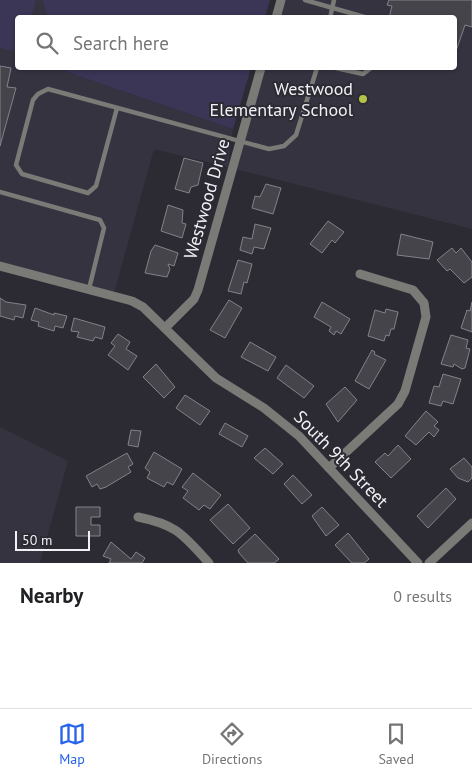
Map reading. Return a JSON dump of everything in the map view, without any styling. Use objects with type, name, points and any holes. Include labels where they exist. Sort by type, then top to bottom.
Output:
[{"type":"street","points":[[277,15],[281,0]]},
{"type":"street","name":"Westwood Drive","points":[[165,328],[194,299],[198,290],[260,70]]},
{"type":"street","name":"South 9th Street","points":[[0,266],[132,301],[142,307],[216,378],[282,420],[418,563]]},
{"type":"street","points":[[329,468],[398,404],[405,391],[426,317],[424,303],[413,290],[360,274]]},
{"type":"street","points":[[138,517],[159,521],[179,531],[209,563]]},
{"type":"street","points":[[429,563],[472,523]]},
{"type":"lane","points":[[305,0],[358,15]]},
{"type":"lane","points":[[331,15],[334,0]]},
{"type":"lane","points":[[117,108],[96,186],[88,193],[22,174],[16,165],[33,100],[38,94],[48,89],[269,149],[284,146],[296,135],[316,70]]},
{"type":"lane","points":[[345,70],[363,74],[368,70]]},
{"type":"lane","points":[[0,192],[100,220],[104,228],[88,290]]},
{"type":"shaded area","points":[[0,0],[42,0],[47,15],[15,15],[15,70],[66,70],[67,72],[233,129],[228,167],[154,149],[114,293],[0,262]]},
{"type":"shaded area","points":[[0,0],[36,0],[32,15],[15,15],[15,52],[0,48]]},
{"type":"shaded area","points":[[42,0],[270,0],[266,15],[47,15]]},
{"type":"shaded area","name":"Westwood Elementary School","points":[[283,0],[472,0],[472,229],[235,169],[263,70],[457,70],[457,15],[279,15]]},
{"type":"shaded area","points":[[66,70],[250,70],[233,129],[67,72]]},
{"type":"shaded area","points":[[0,427],[68,461],[40,563],[0,563]]},
{"type":"building","points":[[389,0],[472,0],[472,27],[465,25],[457,48],[457,15],[390,15],[392,6],[387,5]]},
{"type":"building","points":[[0,66],[11,68],[7,87],[16,88],[0,146]]},
{"type":"building","points":[[184,158],[203,163],[198,185],[191,187],[189,193],[175,189]]},
{"type":"building","points":[[266,184],[281,188],[273,214],[252,208],[255,196],[260,197]]},
{"type":"building","points":[[168,205],[183,210],[182,223],[186,224],[182,238],[161,231]]},
{"type":"building","points":[[328,221],[344,232],[335,243],[332,240],[322,253],[310,244]]},
{"type":"building","points":[[255,224],[271,228],[264,249],[254,247],[252,254],[240,250],[243,237],[252,239]]},
{"type":"building","points":[[401,234],[433,242],[429,259],[397,255]]},
{"type":"building","points":[[155,245],[178,253],[174,266],[168,264],[170,269],[167,277],[145,273],[151,251]]},
{"type":"building","points":[[452,248],[456,253],[461,248],[472,262],[472,277],[464,283],[450,269],[447,271],[437,260]]},
{"type":"building","points":[[238,260],[252,264],[247,283],[244,282],[241,294],[228,291]]},
{"type":"building","points":[[0,298],[6,302],[26,305],[23,318],[15,316],[14,320],[0,316]]},
{"type":"building","points":[[229,300],[242,308],[225,338],[210,330]]},
{"type":"building","points":[[322,302],[350,319],[341,334],[336,331],[334,335],[329,331],[331,327],[314,317]]},
{"type":"building","points":[[472,302],[472,332],[461,328],[467,310],[470,311]]},
{"type":"building","points":[[35,308],[54,315],[54,313],[67,316],[63,328],[55,326],[54,331],[38,326],[39,322],[31,320]]},
{"type":"building","points":[[386,309],[398,312],[394,329],[391,329],[389,336],[386,335],[384,341],[368,336],[375,310],[385,313]]},
{"type":"building","points":[[74,318],[105,327],[102,339],[95,337],[93,341],[77,337],[79,332],[71,331]]},
{"type":"building","points":[[118,334],[130,342],[126,349],[137,356],[128,370],[108,355],[115,346],[111,343]]},
{"type":"building","points":[[451,335],[468,340],[466,348],[470,349],[465,368],[462,369],[454,364],[453,367],[441,364]]},
{"type":"building","points":[[250,342],[276,357],[268,371],[241,357]]},
{"type":"building","points":[[372,350],[375,352],[374,354],[386,360],[369,389],[355,381]]},
{"type":"building","points":[[156,364],[175,387],[164,398],[143,377]]},
{"type":"building","points":[[286,365],[314,386],[304,398],[277,378]]},
{"type":"building","points":[[443,374],[461,379],[453,404],[443,401],[441,406],[429,403],[434,386],[439,387]]},
{"type":"building","points":[[345,387],[357,400],[338,422],[326,404]]},
{"type":"building","points":[[185,395],[210,411],[200,425],[176,408]]},
{"type":"building","points":[[426,411],[438,422],[434,426],[439,430],[434,437],[429,432],[416,445],[405,436]]},
{"type":"building","points":[[225,423],[248,436],[242,447],[219,434]]},
{"type":"building","points":[[131,430],[141,431],[138,447],[128,445]]},
{"type":"building","points":[[398,445],[411,459],[391,478],[375,462],[385,453],[388,456]]},
{"type":"building","points":[[265,448],[283,464],[273,474],[254,458]]},
{"type":"building","points":[[154,452],[182,469],[173,485],[167,482],[164,487],[147,478],[150,472],[145,468]]},
{"type":"building","points":[[127,453],[133,464],[128,467],[131,472],[106,487],[100,489],[97,484],[92,487],[86,476]]},
{"type":"building","points":[[464,458],[472,467],[472,478],[468,482],[458,478],[450,469]]},
{"type":"building","points":[[193,473],[221,495],[210,509],[204,505],[199,510],[183,498],[188,491],[182,487]]},
{"type":"building","points":[[293,475],[312,495],[302,504],[284,484]]},
{"type":"building","points":[[446,488],[456,499],[428,528],[417,516]]},
{"type":"building","points":[[228,504],[250,528],[233,544],[210,520]]},
{"type":"building","points":[[76,507],[100,507],[100,517],[91,517],[91,525],[100,525],[100,536],[76,536]]},
{"type":"building","points":[[322,507],[339,525],[326,536],[312,516]]},
{"type":"building","points":[[348,533],[369,559],[364,563],[352,563],[335,545]]},
{"type":"building","points":[[255,534],[279,559],[274,563],[248,563],[239,553],[238,550]]},
{"type":"building","points":[[111,542],[131,559],[136,552],[145,558],[142,563],[109,563],[111,559],[103,556]]},
{"type":"place","name":"Westwood Elementary School","points":[[363,99]]}]
